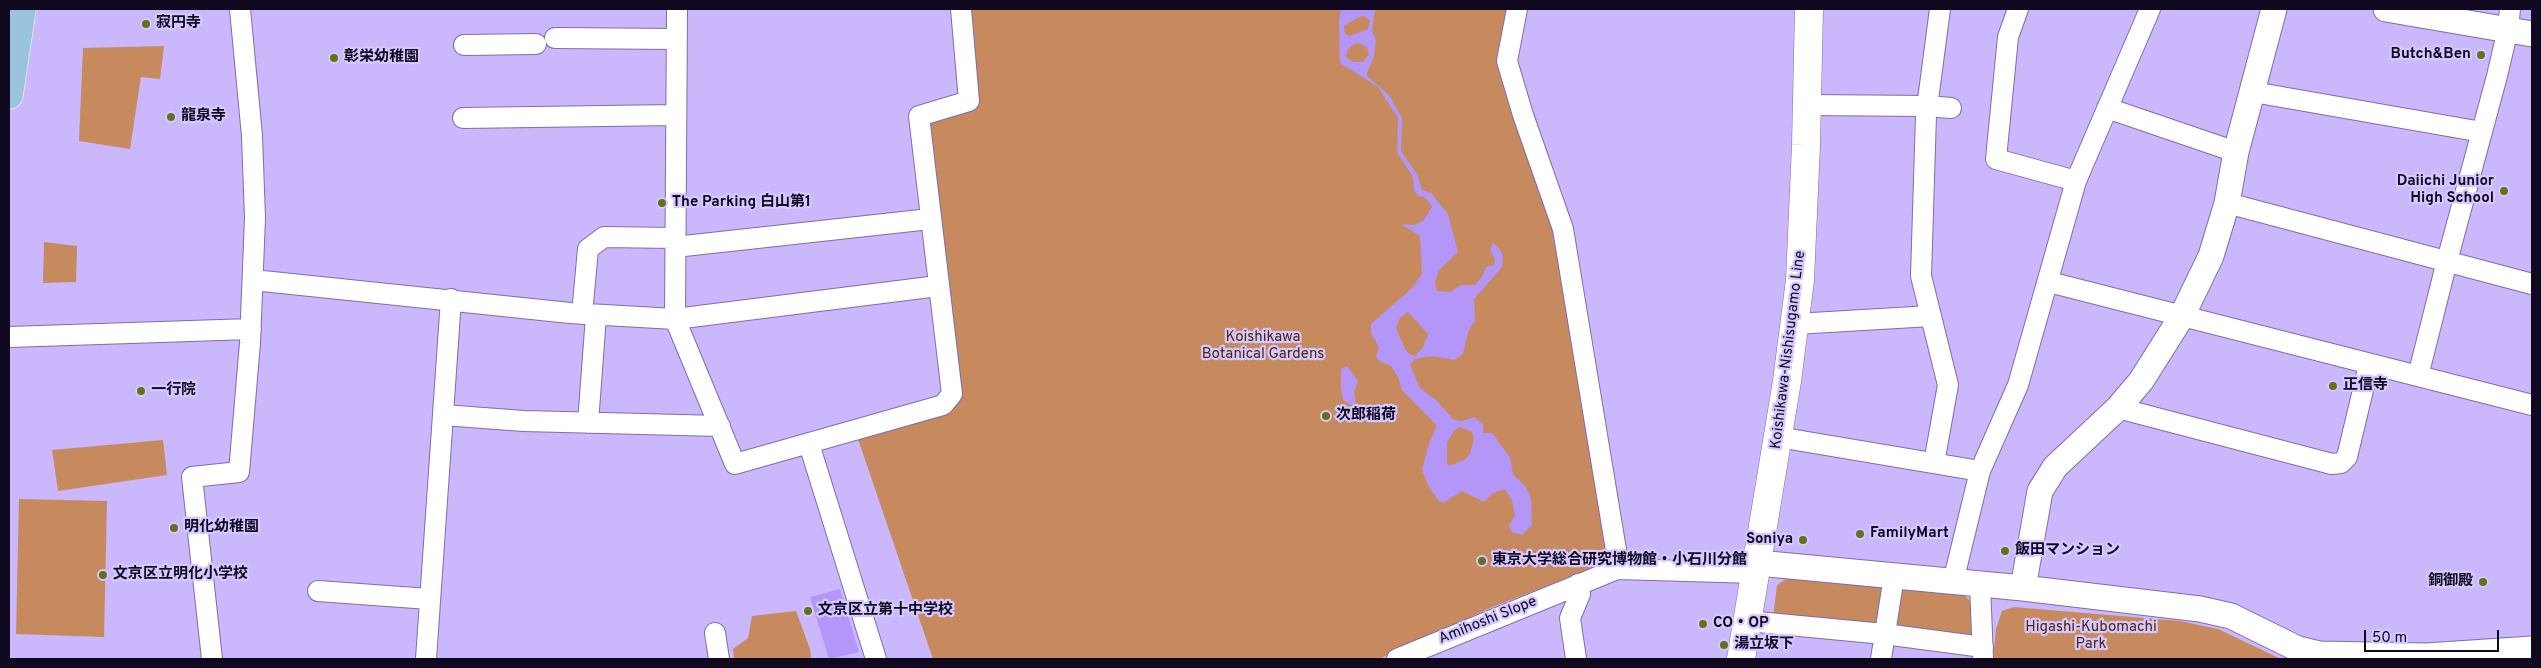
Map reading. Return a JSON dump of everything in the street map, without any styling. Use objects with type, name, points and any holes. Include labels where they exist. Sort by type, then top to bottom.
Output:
[{"type":"main road","points":[[9,95],[22,9]]},
{"type":"main road","name":"Koishikawa-Nishisugamo Line","points":[[1741,659],[1795,324],[1804,218],[1809,9]]},
{"type":"street","points":[[212,659],[192,477],[240,472],[251,329],[255,218],[252,136],[240,9]]},
{"type":"street","points":[[677,9],[675,319],[735,464],[943,406],[952,394],[919,116],[968,101],[961,9]]},
{"type":"street","points":[[1517,9],[1507,61],[1523,115],[1562,229],[1618,556],[1617,569],[1757,568],[1894,576],[2023,588],[2200,609],[2224,614],[2298,649],[2319,654],[2426,656],[2532,649]]},
{"type":"street","points":[[1934,463],[1948,385],[1921,276],[1927,106],[1940,9]]},
{"type":"street","points":[[2018,9],[2008,36],[1996,159],[2076,181]]},
{"type":"street","points":[[1953,582],[1980,471],[2018,385],[2049,282],[2076,181],[2150,9]]},
{"type":"street","points":[[2023,588],[2040,491],[2055,467],[2118,408],[2141,381],[2182,316],[2211,256],[2227,203],[2236,152],[2274,9]]},
{"type":"street","points":[[2386,9],[2509,19],[2532,34]]},
{"type":"street","points":[[2418,376],[2446,261],[2482,132],[2509,19]]},
{"type":"street","points":[[555,38],[676,39]]},
{"type":"street","points":[[464,45],[536,44]]},
{"type":"street","points":[[2253,92],[2482,132]]},
{"type":"street","points":[[1807,105],[1951,108]]},
{"type":"street","points":[[2108,108],[2236,152]]},
{"type":"street","points":[[463,118],[675,115]]},
{"type":"street","points":[[2227,203],[2532,284]]},
{"type":"street","points":[[588,423],[588,249],[604,237],[675,242],[930,219]]},
{"type":"street","points":[[253,280],[451,299],[589,315],[675,319],[938,286]]},
{"type":"street","points":[[2049,282],[2532,406]]},
{"type":"street","points":[[426,659],[451,299]]},
{"type":"street","points":[[1795,324],[1931,316]]},
{"type":"street","points":[[9,337],[251,329]]},
{"type":"street","points":[[2118,408],[2332,464],[2341,463],[2347,457],[2370,365]]},
{"type":"street","points":[[444,415],[588,423],[720,426]]},
{"type":"street","points":[[1778,437],[1980,471]]},
{"type":"street","points":[[809,444],[876,659]]},
{"type":"street","name":"Amihoshi Slope","points":[[1397,659],[1617,569]]},
{"type":"street","points":[[1881,659],[1894,576]]},
{"type":"street","points":[[1576,659],[1570,618],[1580,594],[1578,584]]},
{"type":"street","points":[[1748,621],[1884,634],[1983,653],[1980,584]]},
{"type":"street","points":[[318,591],[429,599]]},
{"type":"street","points":[[715,633],[719,659]]},
{"type":"green space","name":"Koishikawa Botanical Gardens","points":[[967,9],[1507,9],[1497,56],[1515,118],[1558,235],[1611,561],[1490,608],[1379,659],[933,659],[858,439],[944,412],[924,119],[972,105]]},
{"type":"green space","points":[[164,46],[160,79],[141,77],[130,149],[79,141],[83,48]]},
{"type":"green space","points":[[44,242],[77,246],[76,282],[43,283]]},
{"type":"green space","points":[[163,440],[167,475],[58,491],[52,450]]},
{"type":"green space","points":[[19,499],[107,501],[104,637],[16,634]]},
{"type":"green space","points":[[1792,575],[1877,582],[1885,592],[1880,630],[1773,618],[1777,585]]},
{"type":"green space","points":[[1907,587],[1960,591],[1971,602],[1975,642],[1897,634],[1900,591]]},
{"type":"green space","name":"Higashi-Kubomachi Park","points":[[2014,607],[2180,621],[2218,629],[2281,659],[1993,659],[1996,629],[2002,611]]},
{"type":"green space","points":[[796,611],[810,649],[811,659],[734,659],[733,649],[748,638],[752,616]]},
{"type":"shaded area","points":[[1341,9],[1375,9],[1372,30],[1376,41],[1374,56],[1367,73],[1368,77],[1389,95],[1402,118],[1401,151],[1417,174],[1422,190],[1431,193],[1448,214],[1458,252],[1439,270],[1435,282],[1437,291],[1450,292],[1461,285],[1475,285],[1482,277],[1486,267],[1494,265],[1495,260],[1490,250],[1493,243],[1500,249],[1503,257],[1502,267],[1474,299],[1475,321],[1468,332],[1463,354],[1454,360],[1433,356],[1415,359],[1410,365],[1420,388],[1436,400],[1454,420],[1462,421],[1474,417],[1483,424],[1483,433],[1492,433],[1510,458],[1513,474],[1526,487],[1531,498],[1532,525],[1522,535],[1512,532],[1509,526],[1515,515],[1512,501],[1505,489],[1493,493],[1484,502],[1462,491],[1443,503],[1439,501],[1429,487],[1422,470],[1429,443],[1437,426],[1402,390],[1398,377],[1391,366],[1379,361],[1376,356],[1379,347],[1371,334],[1371,324],[1412,288],[1422,274],[1420,236],[1401,224],[1414,225],[1423,221],[1432,207],[1426,198],[1419,196],[1414,191],[1413,177],[1397,152],[1398,118],[1378,87],[1340,63],[1339,20]],"holes":[[[1364,16],[1370,20],[1368,29],[1350,36],[1345,34],[1344,26]],[[1358,43],[1367,47],[1369,55],[1362,62],[1353,62],[1346,57],[1347,51],[1352,45]],[[1408,312],[1428,334],[1423,347],[1415,356],[1409,354],[1405,349],[1396,328],[1400,318]],[[1460,427],[1472,432],[1474,438],[1470,454],[1464,460],[1449,466],[1447,463],[1447,442],[1454,431]]]},
{"type":"shaded area","points":[[1347,366],[1358,381],[1354,392],[1356,403],[1351,405],[1343,400],[1341,388],[1341,369]]},
{"type":"shaded area","points":[[840,589],[859,652],[829,659],[810,597]]},
{"type":"place","name":"寂円寺","points":[[146,24]]},
{"type":"place","name":"Butch&Ben","points":[[2481,55]]},
{"type":"place","name":"彰栄幼稚園","points":[[334,58]]},
{"type":"place","name":"龍泉寺","points":[[171,117]]},
{"type":"place","name":"Daiichi Junior High School","points":[[2504,191]]},
{"type":"place","name":"The Parking 白山第1","points":[[662,203]]},
{"type":"place","name":"正信寺","points":[[2333,386]]},
{"type":"place","name":"一行院","points":[[141,391]]},
{"type":"place","name":"次郎稲荷","points":[[1326,416]]},
{"type":"place","name":"明化幼稚園","points":[[174,528]]},
{"type":"place","name":"FamilyMart","points":[[1860,534]]},
{"type":"place","name":"Soniya","points":[[1803,540]]},
{"type":"place","name":"飯田マンション","points":[[2005,551]]},
{"type":"place","name":"東京大学総合研究博物館・小石川分館","points":[[1482,561]]},
{"type":"place","name":"文京区立明化小学校","points":[[103,575]]},
{"type":"place","name":"銅御殿","points":[[2483,582]]},
{"type":"place","name":"文京区立第十中学校","points":[[808,611]]},
{"type":"place","name":"CO・OP","points":[[1703,624]]},
{"type":"place","name":"湯立坂下","points":[[1724,645]]}]
